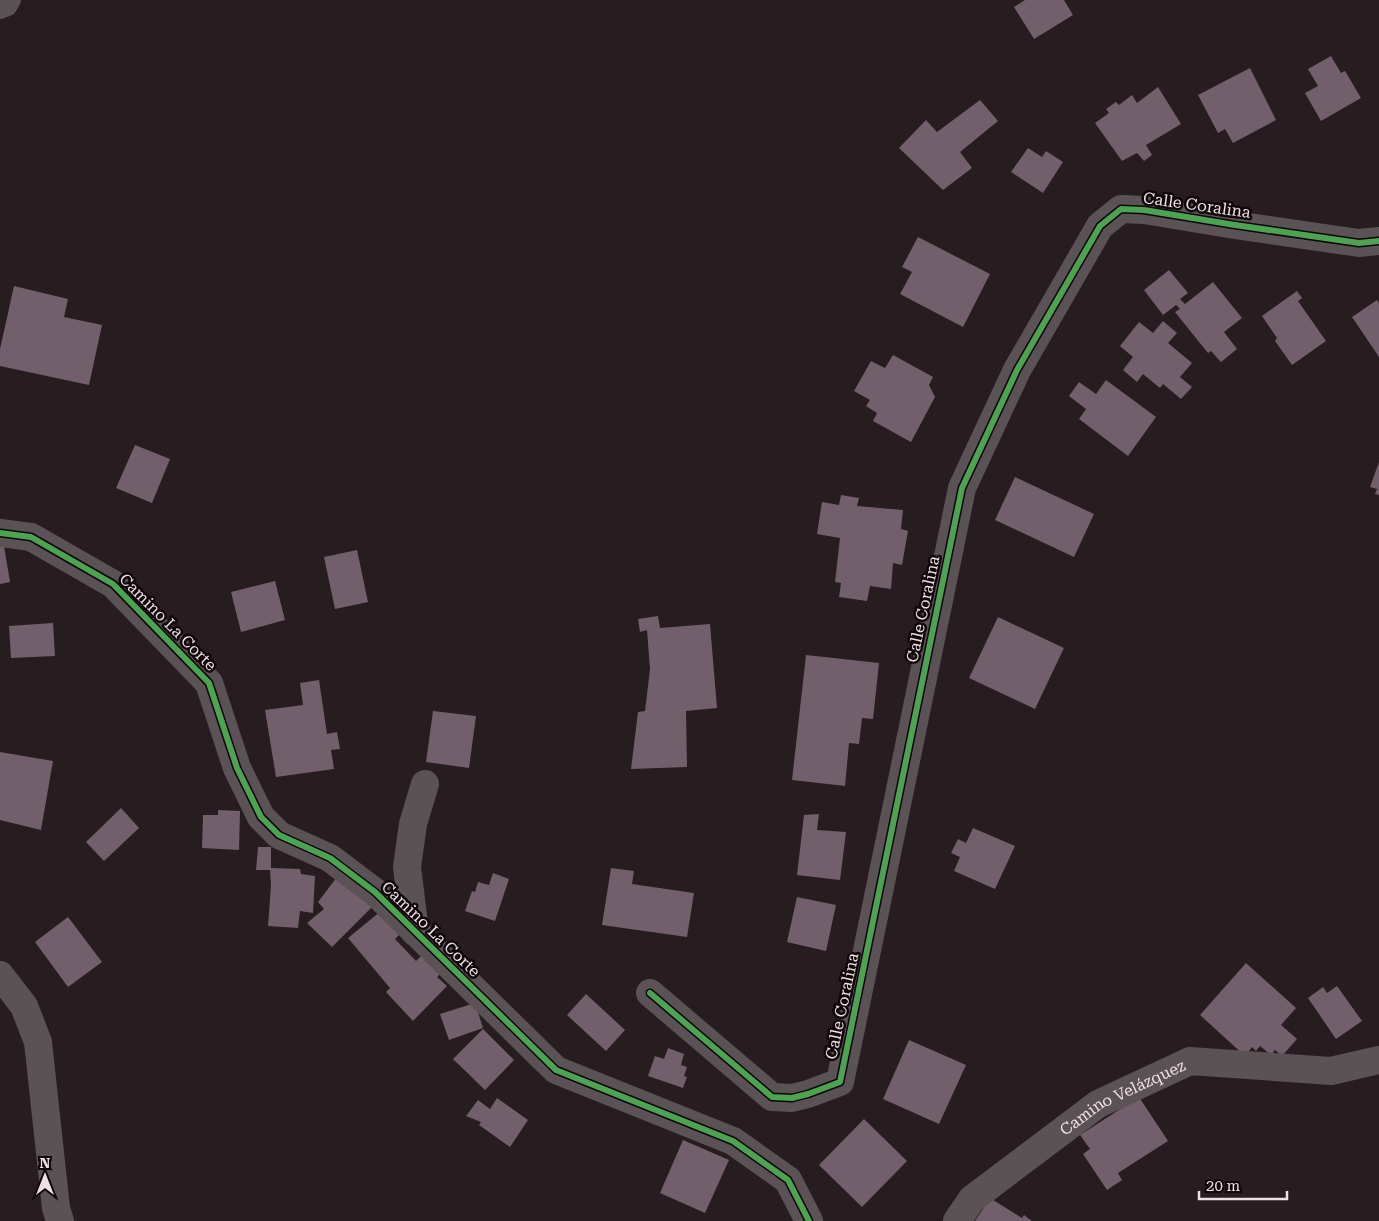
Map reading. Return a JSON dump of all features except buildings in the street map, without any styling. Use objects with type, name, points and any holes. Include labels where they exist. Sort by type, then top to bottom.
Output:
[{"type":"street","name":"Calle Coralina","points":[[650,993],[772,1097],[792,1098],[840,1082],[962,488],[1017,370],[1100,226],[1120,209],[1144,210],[1359,243],[1379,241]]},
{"type":"street","name":"Camino La Corte","points":[[0,533],[31,537],[113,584],[209,683],[237,768],[261,817],[279,835],[330,858],[375,892],[556,1070],[733,1142],[788,1180],[809,1221]]},
{"type":"street","points":[[415,932],[406,867],[412,824],[426,784]]},
{"type":"street","points":[[0,975],[24,1006],[38,1042],[56,1208],[60,1221]]},
{"type":"street","name":"Camino Velázquez","points":[[957,1221],[972,1199],[1098,1104],[1190,1061],[1331,1072],[1379,1060]]},
{"type":"lane","points":[[0,10],[8,8],[12,0]]},
{"type":"cycle path","points":[[650,993],[772,1097],[792,1098],[840,1082],[962,488],[1017,370],[1100,226],[1121,209],[1144,210],[1359,243],[1379,241]]},
{"type":"cycle path","points":[[0,533],[31,537],[113,584],[209,683],[237,768],[261,817],[279,835],[330,858],[375,892],[556,1070],[733,1141],[788,1180],[809,1221]]}]
